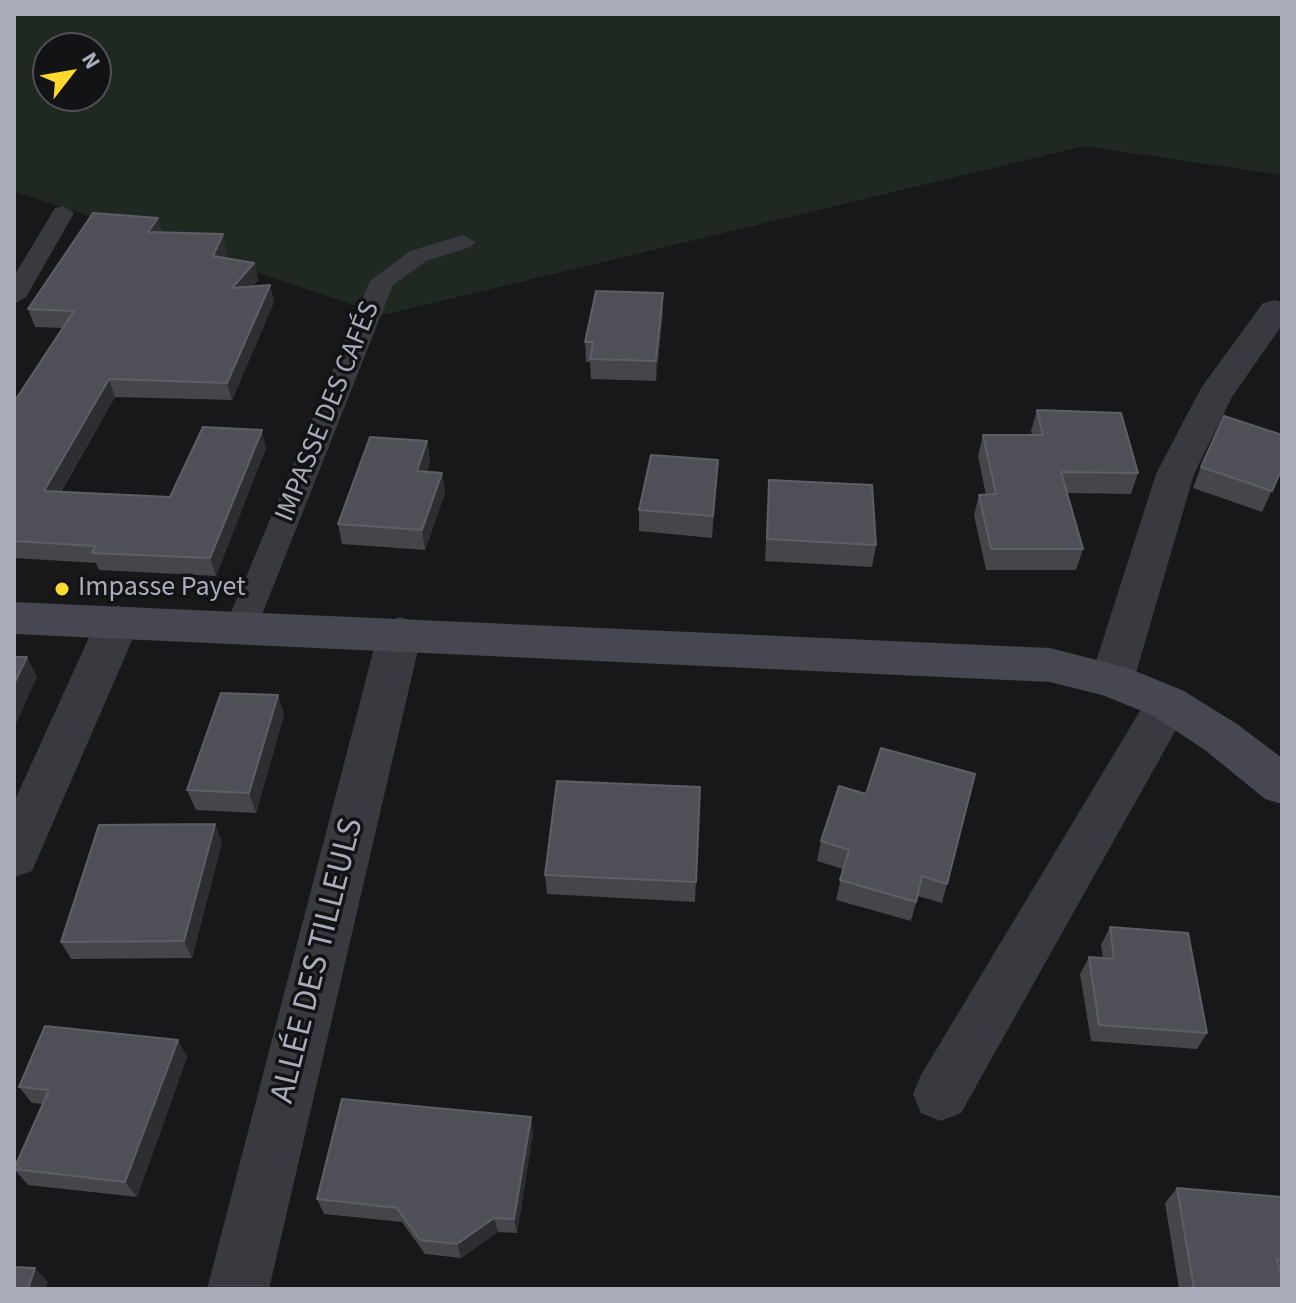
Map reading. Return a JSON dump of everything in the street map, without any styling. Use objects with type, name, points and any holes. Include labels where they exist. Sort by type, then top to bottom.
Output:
[{"type":"main road","points":[[14,618],[400,633],[1050,665],[1112,680],[1168,703],[1221,737],[1282,785]]},
{"type":"street","points":[[1112,680],[1175,474],[1214,396],[1275,310]]},
{"type":"street","points":[[14,856],[118,622]]},
{"type":"street","name":"ALLÉE DES TILLEULS","points":[[238,1289],[400,633]]},
{"type":"street","points":[[941,1094],[1168,703]]},
{"type":"lane","points":[[14,297],[63,213]]},
{"type":"lane","name":"IMPASSE DES CAFÉS","points":[[241,627],[382,281],[418,256],[463,242]]},
{"type":"shaded area","points":[[14,14],[1282,14],[1282,175],[1084,146],[383,315],[14,191]]},
{"type":"building","points":[[93,213],[158,218],[148,232],[223,234],[213,256],[254,263],[232,288],[270,285],[227,383],[109,379],[44,491],[170,497],[203,427],[262,430],[210,558],[92,553],[95,546],[14,541],[14,402],[74,311],[28,309]]},
{"type":"building","points":[[596,291],[663,293],[656,361],[590,359],[593,342],[585,342]]},
{"type":"building","points":[[1037,410],[1121,413],[1138,473],[1061,472],[1083,549],[991,549],[979,495],[996,494],[983,435],[1043,435]]},
{"type":"building","points":[[1224,416],[1282,435],[1282,468],[1272,491],[1201,467]]},
{"type":"building","points":[[370,437],[427,441],[417,471],[442,473],[422,530],[338,524]]},
{"type":"building","points":[[651,455],[718,460],[713,516],[639,510]]},
{"type":"building","points":[[769,480],[872,485],[876,545],[767,539]]},
{"type":"building","points":[[14,657],[27,657],[14,684]]},
{"type":"building","points":[[221,693],[278,695],[249,793],[187,790]]},
{"type":"building","points":[[881,748],[975,774],[947,884],[922,876],[916,902],[840,880],[849,850],[821,841],[839,786],[866,794]]},
{"type":"building","points":[[557,781],[700,787],[696,882],[545,875]]},
{"type":"building","points":[[215,824],[184,941],[61,942],[99,825]]},
{"type":"building","points":[[1110,927],[1188,933],[1207,1033],[1099,1025],[1089,957],[1114,959]]},
{"type":"building","points":[[45,1026],[178,1040],[125,1182],[14,1169],[49,1090],[19,1087]]},
{"type":"building","points":[[342,1099],[531,1117],[514,1219],[494,1218],[457,1244],[420,1240],[397,1208],[317,1199]]},
{"type":"building","points":[[1177,1188],[1282,1197],[1282,1260],[1277,1259],[1282,1289],[1194,1289]]},
{"type":"building","points":[[14,1267],[35,1268],[28,1289],[14,1289]]},
{"type":"place","name":"Impasse Payet","points":[[62,589]]}]
